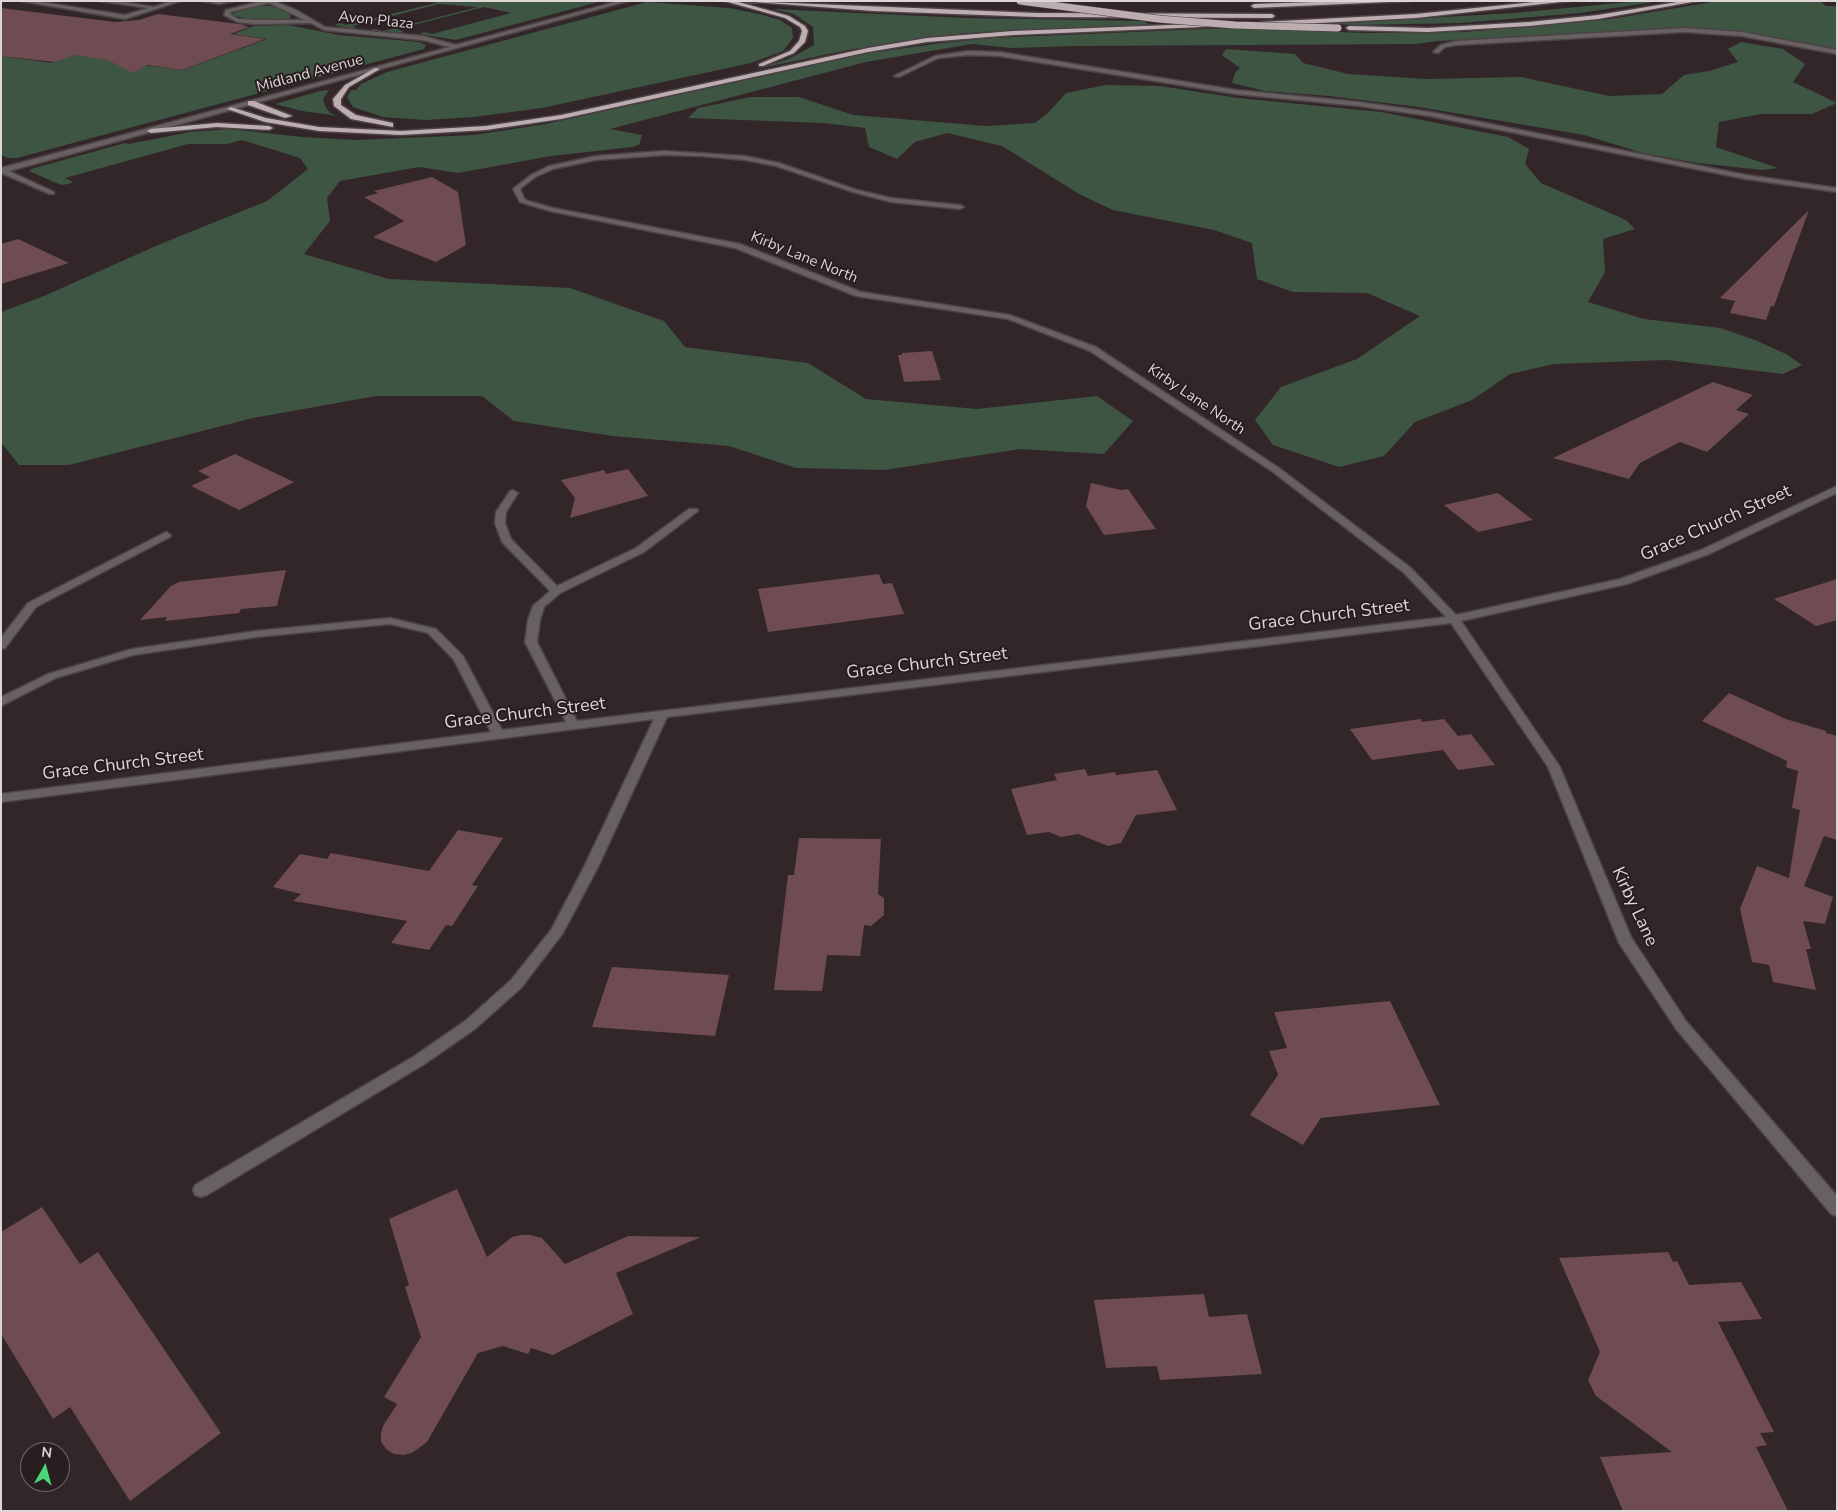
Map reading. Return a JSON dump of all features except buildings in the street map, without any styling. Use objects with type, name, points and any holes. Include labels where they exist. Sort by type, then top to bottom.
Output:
[{"type":"highway","points":[[251,103],[288,116],[322,122],[409,127],[492,120],[578,106],[753,67],[792,52],[802,42],[805,31],[795,22],[766,10],[727,1]]},
{"type":"highway","points":[[744,1],[963,13],[1156,17],[1388,13],[1544,3]]},
{"type":"highway","points":[[1251,6],[1408,1]]},
{"type":"highway","points":[[151,131],[216,125],[249,125],[340,134],[401,133],[486,128],[537,122],[868,50],[927,40],[1013,33],[1416,16],[1567,1]]},
{"type":"highway","points":[[1019,3],[1159,19],[1235,24],[1428,30],[1598,17],[1695,1]]},
{"type":"highway","points":[[1019,3],[1121,7]]},
{"type":"highway","points":[[377,69],[346,86],[336,99],[338,106],[344,112],[365,121],[409,127]]},
{"type":"highway","points":[[231,109],[265,120],[303,127],[401,133]]},
{"type":"street","points":[[23,1],[119,17],[132,16],[178,1]]},
{"type":"street","points":[[100,1],[158,8]]},
{"type":"street","points":[[205,1],[219,3],[232,1]]},
{"type":"street","points":[[269,1],[228,11],[227,15],[237,20],[255,22],[311,21]]},
{"type":"street","name":"Avon Plaza","points":[[269,1],[294,11],[324,28],[422,38],[456,47]]},
{"type":"street","name":"Midland Avenue","points":[[2,170],[626,1]]},
{"type":"street","points":[[1436,52],[1443,46],[1456,43],[1671,30],[1742,34],[1837,52]]},
{"type":"street","points":[[897,76],[937,57],[968,53],[998,54],[1236,92],[1423,112],[1738,176],[1837,190]]},
{"type":"street","name":"Kirby Lane North","points":[[960,207],[891,200],[856,191],[777,164],[745,158],[702,154],[664,153],[596,158],[551,167],[533,176],[516,189],[522,201],[552,210],[737,246],[859,294],[1010,317],[1093,349],[1276,470],[1407,570],[1454,619]]},
{"type":"street","points":[[2,170],[52,193]]},
{"type":"street","name":"Grace Church Street","points":[[1,798],[498,734],[1454,619],[1623,582],[1712,549],[1837,489]]},
{"type":"street","points":[[513,493],[501,512],[500,523],[506,540],[556,592]]},
{"type":"street","points":[[574,726],[531,642],[534,620],[539,606],[556,592],[640,550],[693,511]]},
{"type":"street","points":[[1,646],[32,605],[166,535]]},
{"type":"street","name":"Kirby Lane","points":[[1454,619],[1554,768],[1624,939],[1681,1025],[1837,1210]]},
{"type":"street","points":[[1,702],[52,676],[132,652],[256,634],[390,621],[432,631],[459,658],[498,734]]},
{"type":"street","points":[[201,1190],[418,1061],[470,1025],[516,984],[556,933],[592,865],[662,714]]},
{"type":"green space","points":[[435,1],[602,1],[456,40],[419,34],[424,32],[432,34],[511,13],[484,7],[398,29],[404,32],[401,33],[370,30],[384,31],[478,7],[439,4],[353,26],[357,29],[334,25],[340,23],[346,25],[436,3]]},
{"type":"green space","points":[[1639,1],[1661,1],[1580,13],[1461,23],[1355,25],[1310,23],[1514,13]]},
{"type":"green space","points":[[1718,1],[1820,1],[1826,6],[1837,7],[1837,49],[1747,33],[1685,28],[1437,41],[1416,44],[1012,48],[972,44],[866,62],[610,129],[642,135],[639,145],[632,147],[551,156],[458,173],[419,167],[340,181],[327,198],[330,221],[304,254],[389,279],[570,288],[664,321],[685,347],[808,363],[866,399],[977,409],[1097,396],[1133,421],[1104,454],[1020,449],[885,470],[796,468],[729,446],[613,436],[514,421],[482,396],[376,396],[253,418],[69,465],[19,465],[1,442],[1,312],[44,296],[158,245],[267,201],[308,169],[300,158],[242,140],[227,144],[188,144],[65,178],[73,182],[69,184],[61,185],[29,171],[125,143],[129,144],[190,132],[229,129],[302,137],[356,140],[474,135],[546,124],[869,53],[992,38],[1229,28],[1367,33],[1465,32],[1611,19]]},
{"type":"green space","points":[[647,2],[729,8],[759,14],[780,20],[792,28],[793,38],[783,51],[751,63],[542,108],[474,117],[426,120],[383,117],[353,107],[347,97],[351,90],[356,90],[361,84],[387,72]]},
{"type":"green space","points":[[271,6],[289,12],[291,18],[265,21],[232,14],[242,9]]},
{"type":"green space","points":[[772,9],[965,18],[1145,21],[1149,25],[981,32],[927,37],[848,50],[756,69],[789,59],[814,45],[813,27],[794,14]]},
{"type":"green space","points":[[288,25],[339,35],[419,42],[426,45],[424,49],[17,158],[8,158],[1,155],[1,56],[52,63],[75,53],[122,60],[118,62],[183,70],[267,39],[233,34],[254,26]]},
{"type":"green space","points":[[1741,42],[1783,49],[1805,64],[1793,82],[1837,103],[1812,114],[1761,114],[1719,122],[1716,147],[1778,168],[1762,170],[1698,163],[1643,153],[1584,135],[1419,107],[1329,96],[1265,91],[1232,83],[1235,73],[1240,68],[1222,55],[1226,49],[1295,54],[1303,63],[1348,74],[1426,79],[1521,77],[1609,96],[1662,94],[1684,75],[1709,71],[1738,62],[1728,49]]},
{"type":"green space","points":[[1106,85],[1160,86],[1238,98],[1381,112],[1508,137],[1529,149],[1525,164],[1541,183],[1626,220],[1635,229],[1603,239],[1605,272],[1588,302],[1644,319],[1720,328],[1755,340],[1786,354],[1802,365],[1783,374],[1667,360],[1554,364],[1510,374],[1472,400],[1415,422],[1384,456],[1339,467],[1273,445],[1255,420],[1281,387],[1357,359],[1420,316],[1367,293],[1293,292],[1257,279],[1252,243],[1214,230],[1113,210],[1079,194],[1002,146],[947,133],[915,142],[897,159],[869,147],[865,128],[824,123],[688,118],[698,108],[751,97],[799,97],[853,115],[986,126],[1035,123],[1048,113],[1066,93]]},
{"type":"green space","points":[[329,90],[323,99],[325,106],[330,113],[338,116],[302,111],[275,104],[320,91]]}]
